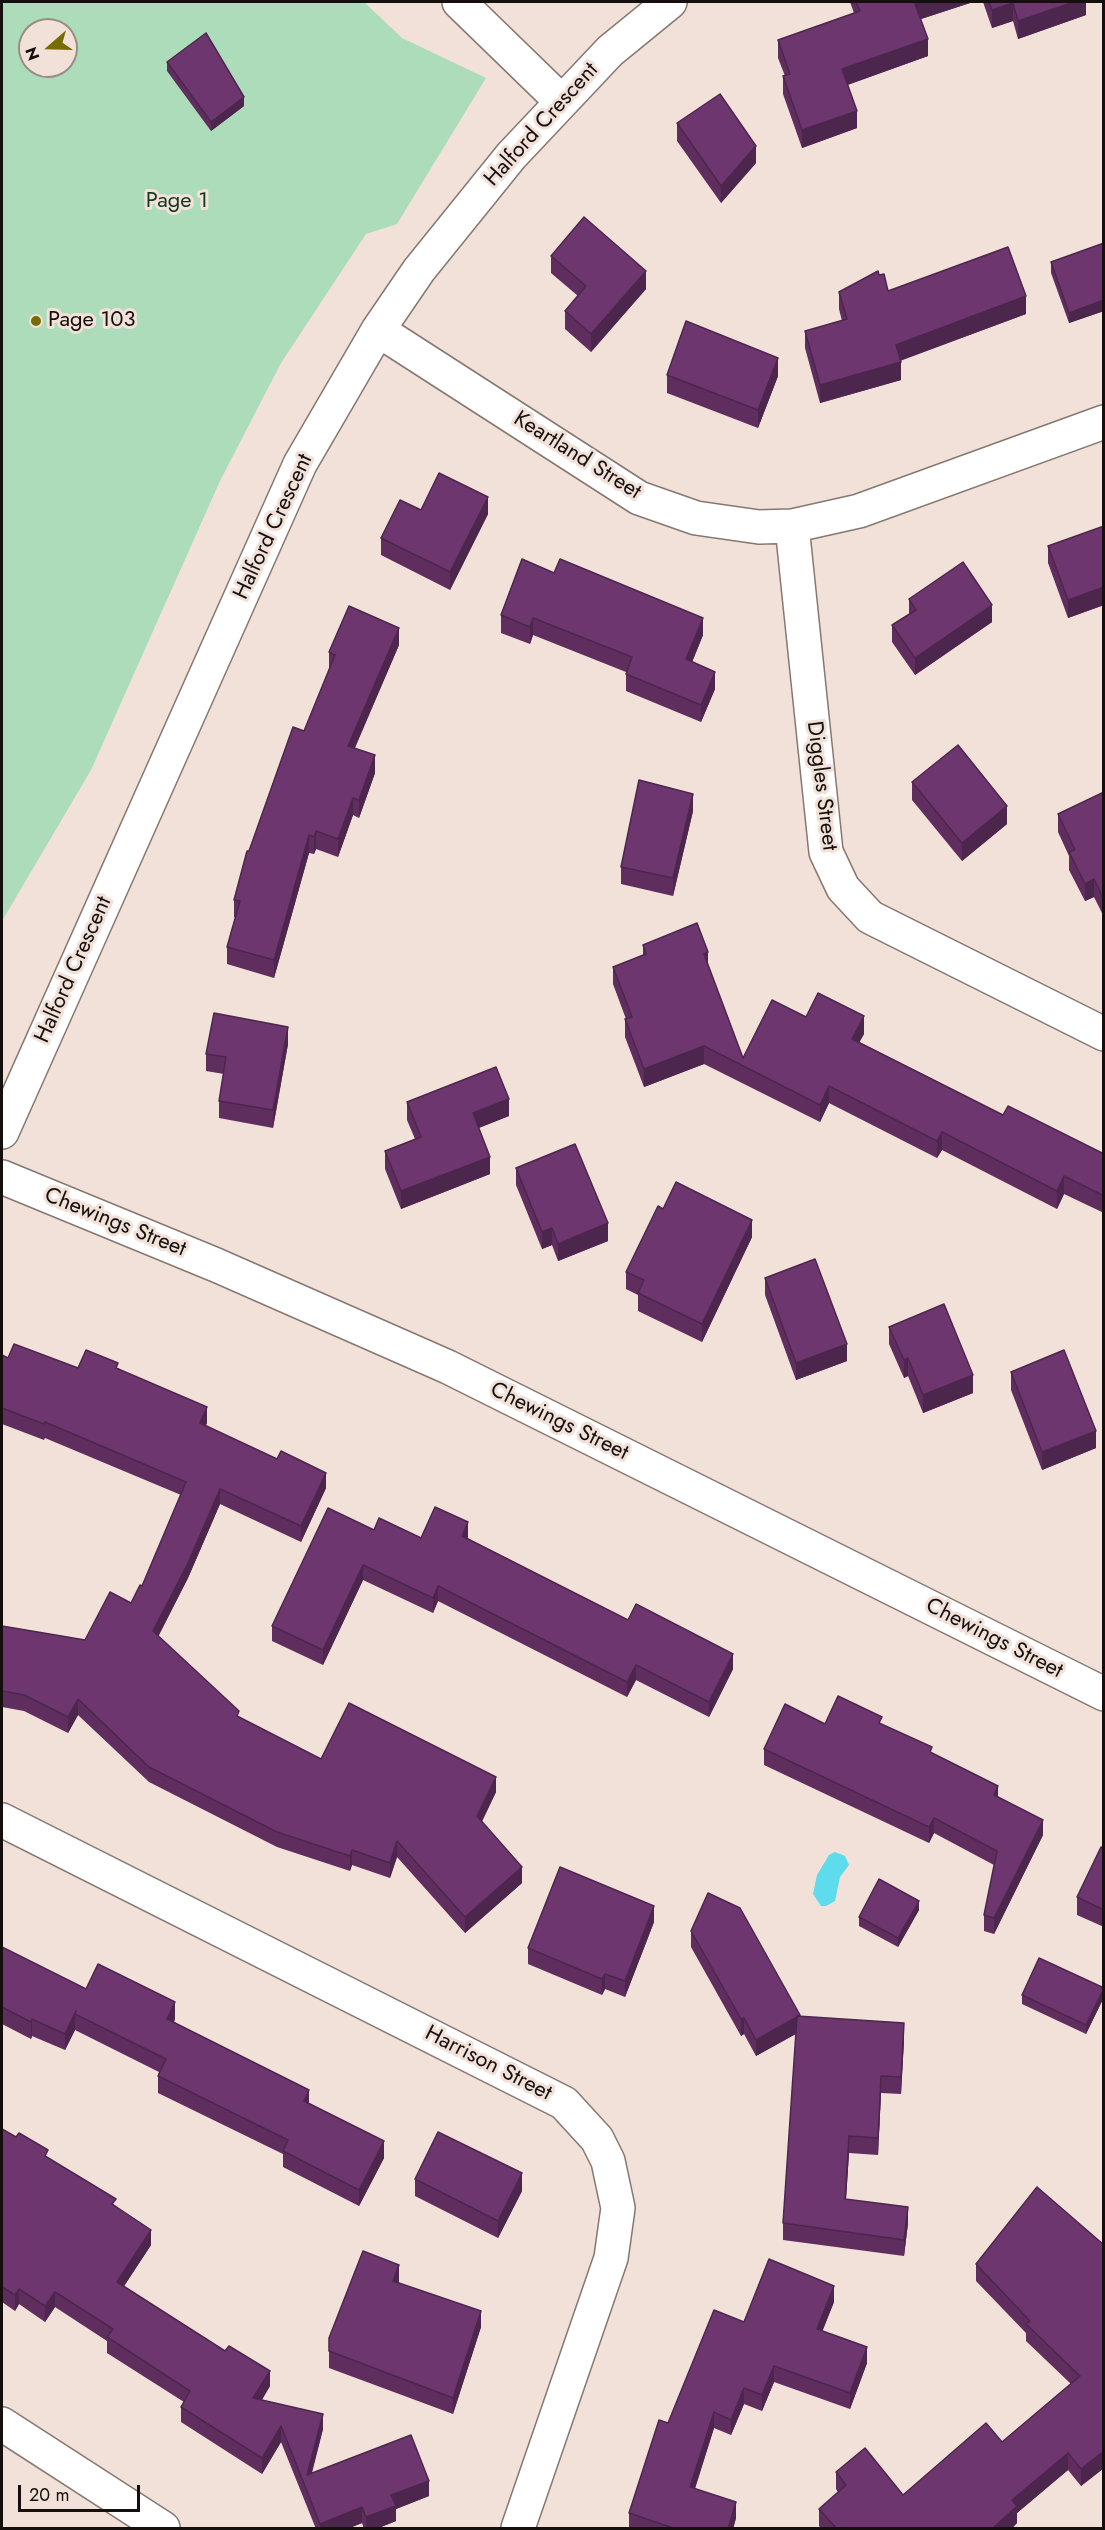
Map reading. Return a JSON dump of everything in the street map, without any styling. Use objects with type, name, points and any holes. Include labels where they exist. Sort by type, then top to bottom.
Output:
[{"type":"street","points":[[459,2],[561,101]]},
{"type":"street","name":"Halford Crescent","points":[[2,1132],[300,464],[378,330],[426,261],[511,156],[610,51],[669,2]]},
{"type":"street","name":"Keartland Street","points":[[378,330],[639,498],[696,519],[759,527],[792,526],[859,511],[1104,422]]},
{"type":"street","name":"Diggles Street","points":[[792,526],[826,852],[843,888],[870,917],[1104,1034]]},
{"type":"street","name":"Chewings Street","points":[[2,1177],[216,1265],[448,1367],[1104,1694]]},
{"type":"street","name":"Harrison Street","points":[[2,1820],[564,2103],[597,2139],[608,2160],[618,2208],[611,2258],[518,2529]]},
{"type":"street","points":[[2,2424],[162,2529]]},
{"type":"green space","name":"Page 1","points":[[2,2],[364,2],[402,38],[486,78],[397,224],[366,234],[281,363],[220,481],[91,770],[2,921]]},
{"type":"water","points":[[835,1852],[845,1856],[849,1865],[840,1877],[835,1901],[821,1906],[813,1894],[817,1875],[829,1855]]},
{"type":"building","points":[[856,2],[922,2],[915,4],[928,39],[842,69],[857,111],[802,130],[783,76],[790,74],[778,40],[860,11]]},
{"type":"building","points":[[989,2],[1074,2],[1018,21],[1013,3],[992,10]]},
{"type":"building","points":[[206,33],[244,97],[211,122],[167,62]]},
{"type":"building","points":[[720,94],[756,146],[721,186],[677,123]]},
{"type":"building","points":[[584,217],[646,271],[591,334],[565,311],[586,286],[551,256]]},
{"type":"building","points":[[1104,243],[1104,300],[1069,313],[1051,262]]},
{"type":"building","points":[[1008,247],[1026,296],[896,345],[901,362],[820,385],[805,331],[847,319],[839,292],[878,271],[879,275],[884,274],[888,291]]},
{"type":"building","points":[[686,321],[778,358],[758,410],[667,375]]},
{"type":"building","points":[[439,473],[488,497],[450,572],[381,538],[400,500],[421,510]]},
{"type":"building","points":[[1104,526],[1104,587],[1068,600],[1048,546]]},
{"type":"building","points":[[522,559],[554,573],[560,559],[703,618],[686,659],[715,672],[701,705],[626,674],[632,657],[533,618],[530,627],[501,615]]},
{"type":"building","points":[[963,562],[992,605],[915,658],[892,625],[916,610],[909,599]]},
{"type":"building","points":[[349,606],[399,628],[348,746],[375,755],[359,800],[353,798],[338,839],[316,831],[314,837],[309,835],[274,960],[227,947],[240,901],[234,900],[247,851],[249,851],[293,727],[304,731],[335,655],[329,652]]},
{"type":"building","points":[[958,745],[1007,806],[962,843],[912,782]]},
{"type":"building","points":[[639,780],[693,794],[673,878],[621,867]]},
{"type":"building","points":[[1104,792],[1103,898],[1094,879],[1085,884],[1069,852],[1075,850],[1058,814]]},
{"type":"building","points":[[697,923],[708,952],[704,954],[743,1058],[772,1000],[806,1017],[818,993],[864,1016],[852,1039],[1003,1115],[1008,1106],[1104,1154],[1104,1196],[1064,1176],[1057,1191],[942,1132],[937,1141],[829,1086],[820,1105],[704,1046],[644,1069],[625,1019],[632,1017],[613,967],[646,954],[643,945]]},
{"type":"building","points":[[214,1013],[288,1027],[273,1110],[219,1101],[226,1057],[206,1054]]},
{"type":"building","points":[[496,1067],[509,1099],[473,1113],[490,1157],[401,1191],[385,1151],[421,1137],[407,1102]]},
{"type":"building","points":[[575,1144],[608,1223],[558,1244],[552,1228],[542,1232],[516,1168]]},
{"type":"building","points":[[676,1182],[752,1220],[702,1324],[638,1293],[644,1280],[626,1272],[658,1206],[663,1209]]},
{"type":"building","points":[[815,1259],[847,1344],[796,1363],[765,1278]]},
{"type":"building","points":[[944,1304],[973,1375],[923,1395],[908,1358],[904,1360],[889,1327]]},
{"type":"building","points":[[14,1344],[78,1368],[86,1350],[118,1363],[116,1368],[207,1407],[200,1423],[277,1459],[281,1451],[326,1473],[301,1526],[220,1489],[188,1563],[153,1631],[239,1711],[237,1716],[321,1759],[349,1703],[496,1777],[477,1816],[522,1867],[465,1917],[397,1841],[390,1863],[352,1850],[350,1856],[277,1832],[149,1767],[78,1699],[68,1717],[24,1695],[2,1691],[2,1626],[85,1640],[110,1592],[131,1603],[140,1585],[142,1586],[186,1482],[45,1422],[44,1424],[2,1408],[2,1355],[8,1358]]},
{"type":"building","points":[[1064,1350],[1096,1431],[1042,1452],[1011,1372]]},
{"type":"building","points":[[435,1507],[468,1522],[462,1536],[628,1620],[636,1604],[733,1654],[709,1702],[636,1665],[627,1682],[438,1586],[433,1598],[363,1565],[323,1650],[272,1626],[328,1508],[374,1530],[379,1518],[421,1538]]},
{"type":"building","points":[[838,1696],[882,1717],[879,1723],[932,1747],[930,1752],[998,1786],[994,1795],[1043,1820],[994,1918],[984,1915],[997,1851],[934,1818],[929,1827],[764,1749],[785,1704],[825,1724]]},
{"type":"building","points":[[1101,1847],[1104,1848],[1104,1910],[1077,1897]]},
{"type":"building","points":[[560,1867],[654,1906],[625,1981],[605,1974],[602,1979],[528,1948]]},
{"type":"building","points":[[879,1879],[919,1901],[898,1938],[859,1917]]},
{"type":"building","points":[[708,1893],[740,1908],[800,2015],[797,2016],[904,2023],[901,2077],[881,2076],[878,2138],[849,2136],[845,2199],[908,2207],[904,2240],[783,2223],[797,2017],[756,2040],[744,2018],[741,2019],[691,1931]]},
{"type":"building","points":[[2,1947],[86,1989],[98,1964],[175,2002],[167,2019],[309,2090],[304,2101],[384,2141],[359,2190],[283,2151],[288,2140],[158,2076],[166,2059],[75,2014],[76,2011],[65,2034],[32,2019],[31,2022],[2,2007]]},
{"type":"building","points":[[1039,1958],[1104,1988],[1086,2025],[1022,1995]]},
{"type":"building","points":[[2,2129],[16,2137],[19,2133],[48,2150],[45,2156],[116,2199],[112,2204],[151,2230],[117,2282],[225,2351],[229,2346],[270,2371],[253,2398],[323,2414],[307,2475],[411,2435],[429,2481],[391,2495],[396,2506],[366,2517],[362,2507],[320,2524],[281,2426],[262,2458],[181,2407],[190,2391],[107,2337],[113,2329],[55,2292],[45,2306],[19,2289],[15,2295],[2,2287]]},
{"type":"building","points":[[438,2132],[522,2173],[498,2221],[415,2179]]},
{"type":"building","points":[[1037,2187],[1104,2245],[1104,2451],[1081,2469],[1068,2453],[1012,2500],[1017,2506],[992,2529],[837,2529],[819,2509],[846,2485],[836,2472],[865,2448],[903,2495],[986,2423],[1002,2442],[1080,2376],[1026,2324],[1030,2321],[976,2264]]},
{"type":"building","points":[[363,2251],[399,2265],[393,2281],[481,2311],[453,2398],[329,2351],[329,2338]]},
{"type":"building","points":[[769,2259],[834,2286],[817,2329],[867,2347],[850,2393],[774,2366],[762,2395],[744,2388],[731,2420],[714,2412],[690,2487],[736,2502],[728,2529],[676,2529],[629,2513],[659,2420],[668,2423],[714,2310],[744,2322]]},
{"type":"place","name":"Page 103","points":[[36,321]]}]
